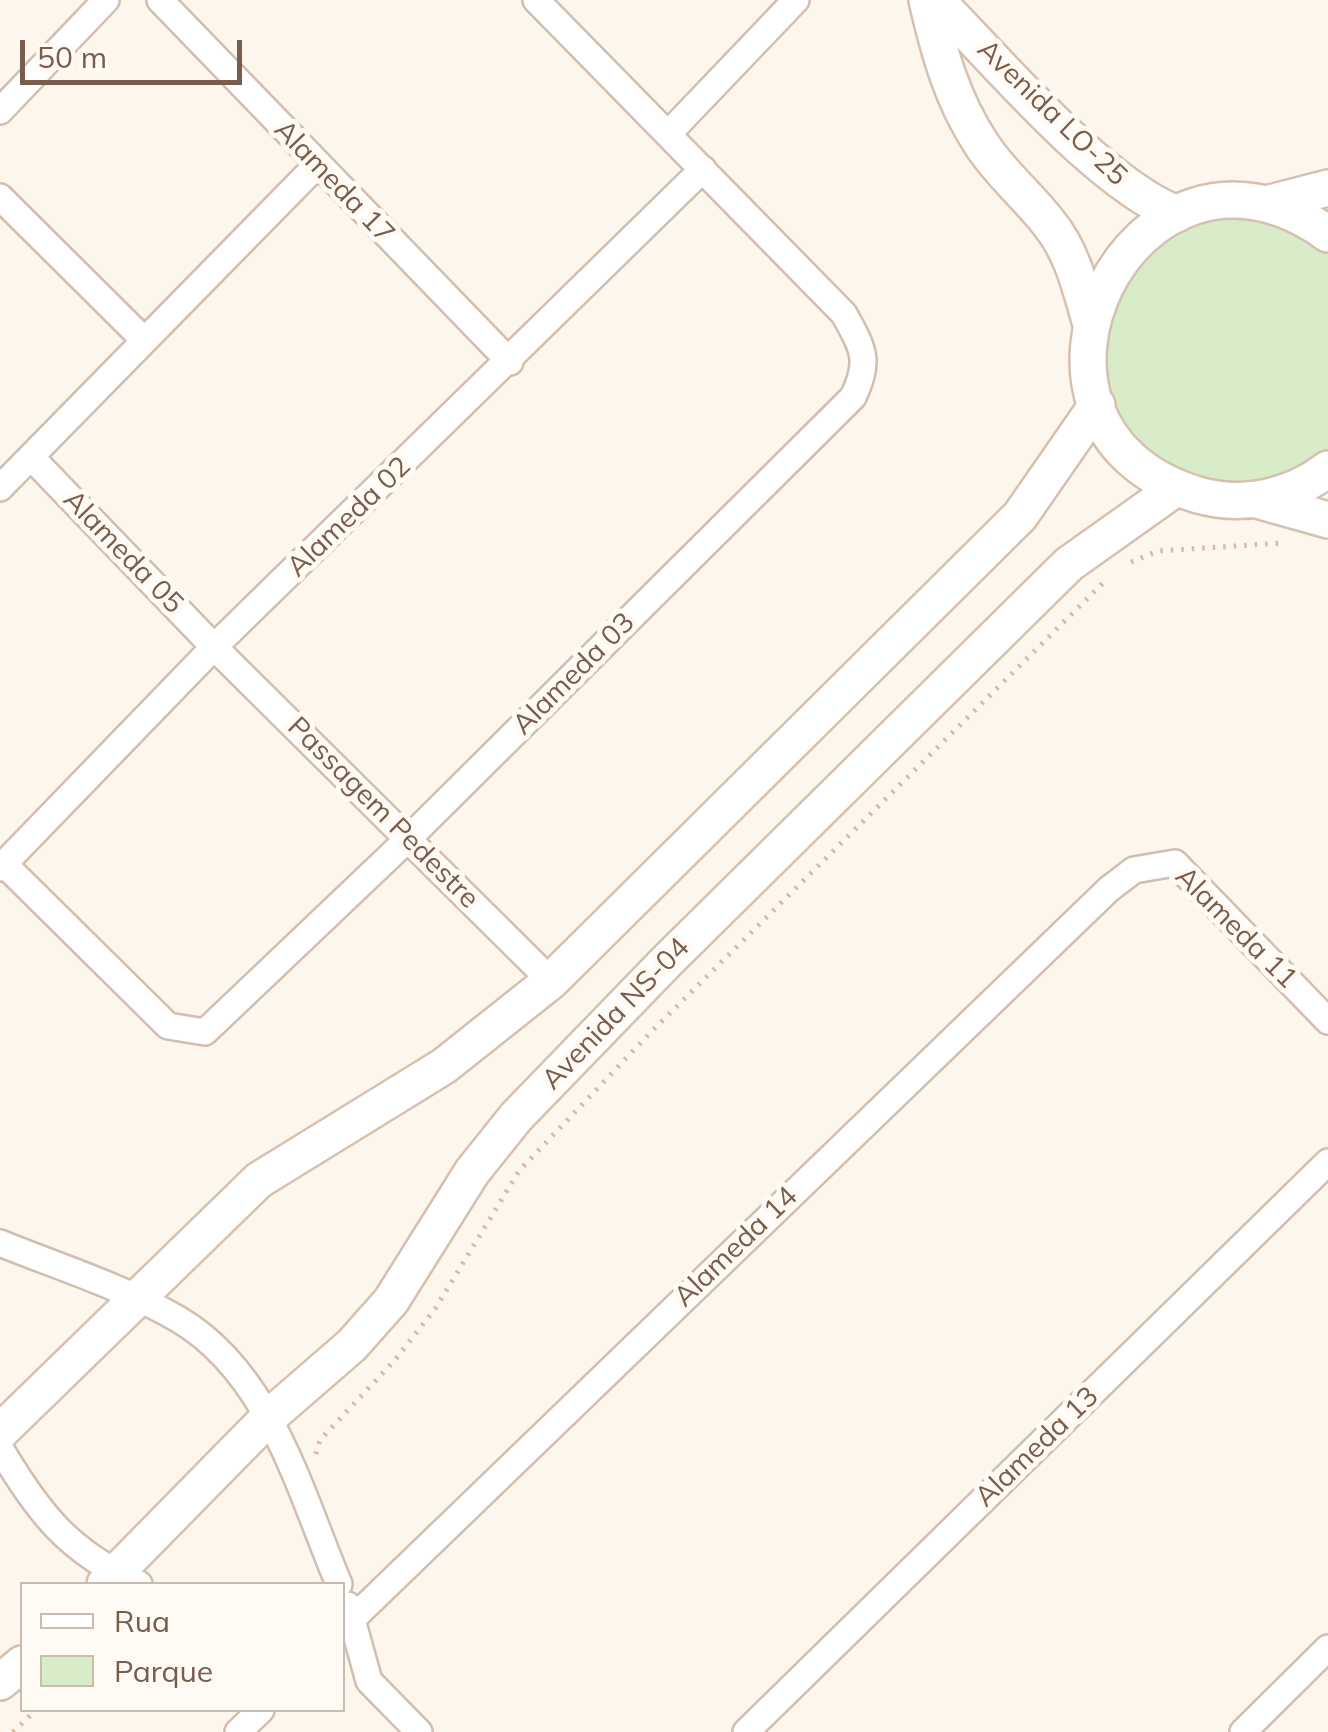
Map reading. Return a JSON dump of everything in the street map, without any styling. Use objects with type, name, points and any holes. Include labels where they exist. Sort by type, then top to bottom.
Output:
[{"type":"street","points":[[0,111],[106,0]]},
{"type":"street","name":"Alameda 17","points":[[160,0],[510,362]]},
{"type":"street","points":[[536,0],[703,170]]},
{"type":"street","points":[[668,134],[796,0]]},
{"type":"street","name":"Avenida LO-25","points":[[927,0],[942,62],[960,106],[984,148],[1051,225],[1075,266],[1090,322]]},
{"type":"street","name":"Avenida LO-25","points":[[936,0],[1088,152],[1150,203],[1176,214]]},
{"type":"street","points":[[0,488],[317,165]]},
{"type":"street","name":"Alameda 03","points":[[2,866],[168,1026],[206,1032],[409,838],[853,398],[864,374],[863,348],[844,314],[703,170]]},
{"type":"street","name":"Alameda 02","points":[[2,866],[214,647],[703,170]]},
{"type":"street","points":[[1328,188],[1265,204],[1220,202],[1176,214],[1136,240],[1106,276],[1090,322],[1087,364],[1097,405],[1116,439],[1142,468],[1176,488],[1216,500],[1259,500],[1328,520]]},
{"type":"street","points":[[0,197],[143,339]]},
{"type":"street","points":[[1265,204],[1308,220],[1328,234]]},
{"type":"street","points":[[0,1432],[259,1180],[444,1066],[551,980],[1020,516],[1097,405]]},
{"type":"street","name":"Alameda 05","points":[[31,457],[214,647]]},
{"type":"street","points":[[1259,500],[1307,485],[1328,469]]},
{"type":"street","name":"Avenida NS-04","points":[[120,1581],[269,1417],[352,1345],[391,1301],[472,1172],[505,1131],[667,960],[1068,564],[1176,488]]},
{"type":"street","name":"Passagem Pedestre","points":[[214,647],[551,980]]},
{"type":"street","name":"Alameda 11","points":[[1134,870],[1174,863],[1328,1021]]},
{"type":"street","name":"Alameda 14","points":[[346,1613],[1109,889],[1134,870]]},
{"type":"street","name":"Alameda 13","points":[[746,1732],[1328,1162]]},
{"type":"street","points":[[0,1243],[136,1298],[180,1320],[213,1347],[269,1417],[338,1582]]},
{"type":"street","points":[[0,1448],[34,1507],[64,1540],[120,1581]]},
{"type":"street","points":[[346,1613],[369,1681],[419,1732]]},
{"type":"street","points":[[1242,1732],[1328,1648]]},
{"type":"street","points":[[0,1682],[20,1666]]},
{"type":"street","points":[[345,1675],[369,1681]]},
{"type":"street","points":[[238,1732],[258,1712]]},
{"type":"path","points":[[315,1456],[320,1440],[395,1360],[436,1308],[519,1171],[665,1018],[1120,566],[1158,551],[1283,543],[1297,547]]},
{"type":"path","points":[[13,1732],[34,1712]]},
{"type":"green space","points":[[1220,202],[1328,238],[1328,463],[1307,485],[1176,488],[1097,405],[1090,321],[1136,239]]}]
